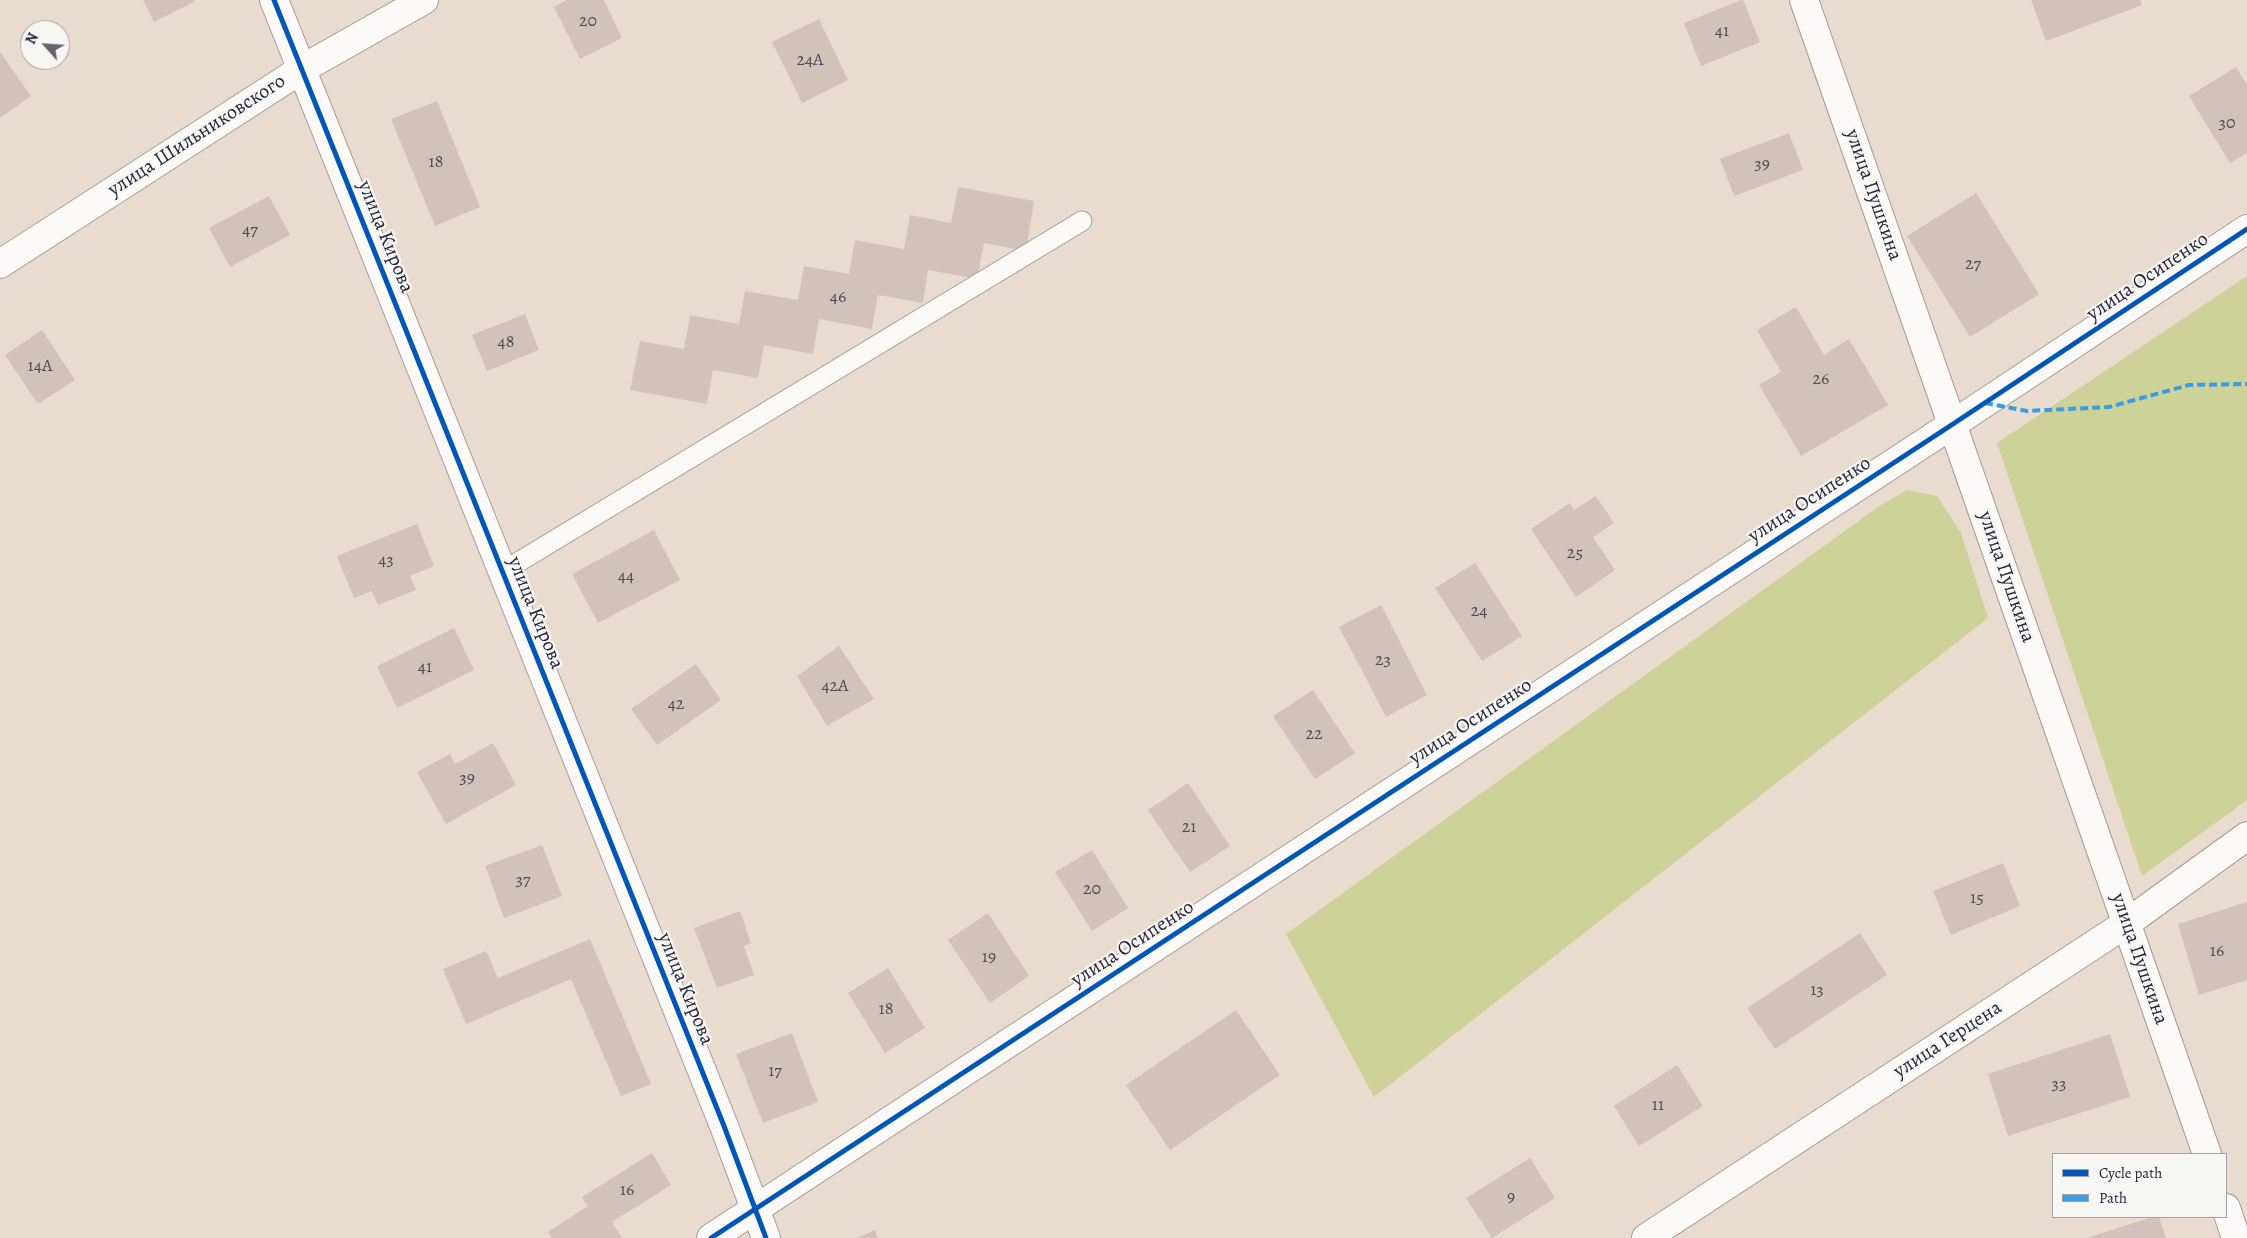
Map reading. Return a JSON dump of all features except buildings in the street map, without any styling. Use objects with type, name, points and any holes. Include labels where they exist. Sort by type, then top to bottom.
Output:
[{"type":"street","name":"улица Кирова","points":[[274,0],[766,1238]]},
{"type":"street","name":"улица Шильниковского","points":[[0,264],[302,68],[424,0]]},
{"type":"street","name":"улица Пушкина","points":[[1804,0],[2207,1153]]},
{"type":"street","name":"улица Осипенко","points":[[711,1238],[1953,424],[2247,229]]},
{"type":"street","name":"улица Герцена","points":[[1646,1238],[2127,923],[2247,836]]},
{"type":"street","points":[[2227,1211],[2236,1238]]},
{"type":"lane","points":[[502,572],[1082,220]]},
{"type":"green space","points":[[2247,276],[2247,800],[2142,876],[1997,443]]},
{"type":"green space","points":[[1907,490],[1937,496],[1961,533],[1988,618],[1374,1097],[1286,934],[1878,507]]},
{"type":"marked path","points":[[1985,403],[2027,411],[2109,407],[2189,385],[2247,384]]},
{"type":"cycle path","points":[[274,0],[724,1126],[766,1238]]},
{"type":"cycle path","points":[[711,1238],[1953,424],[2247,229]]}]
